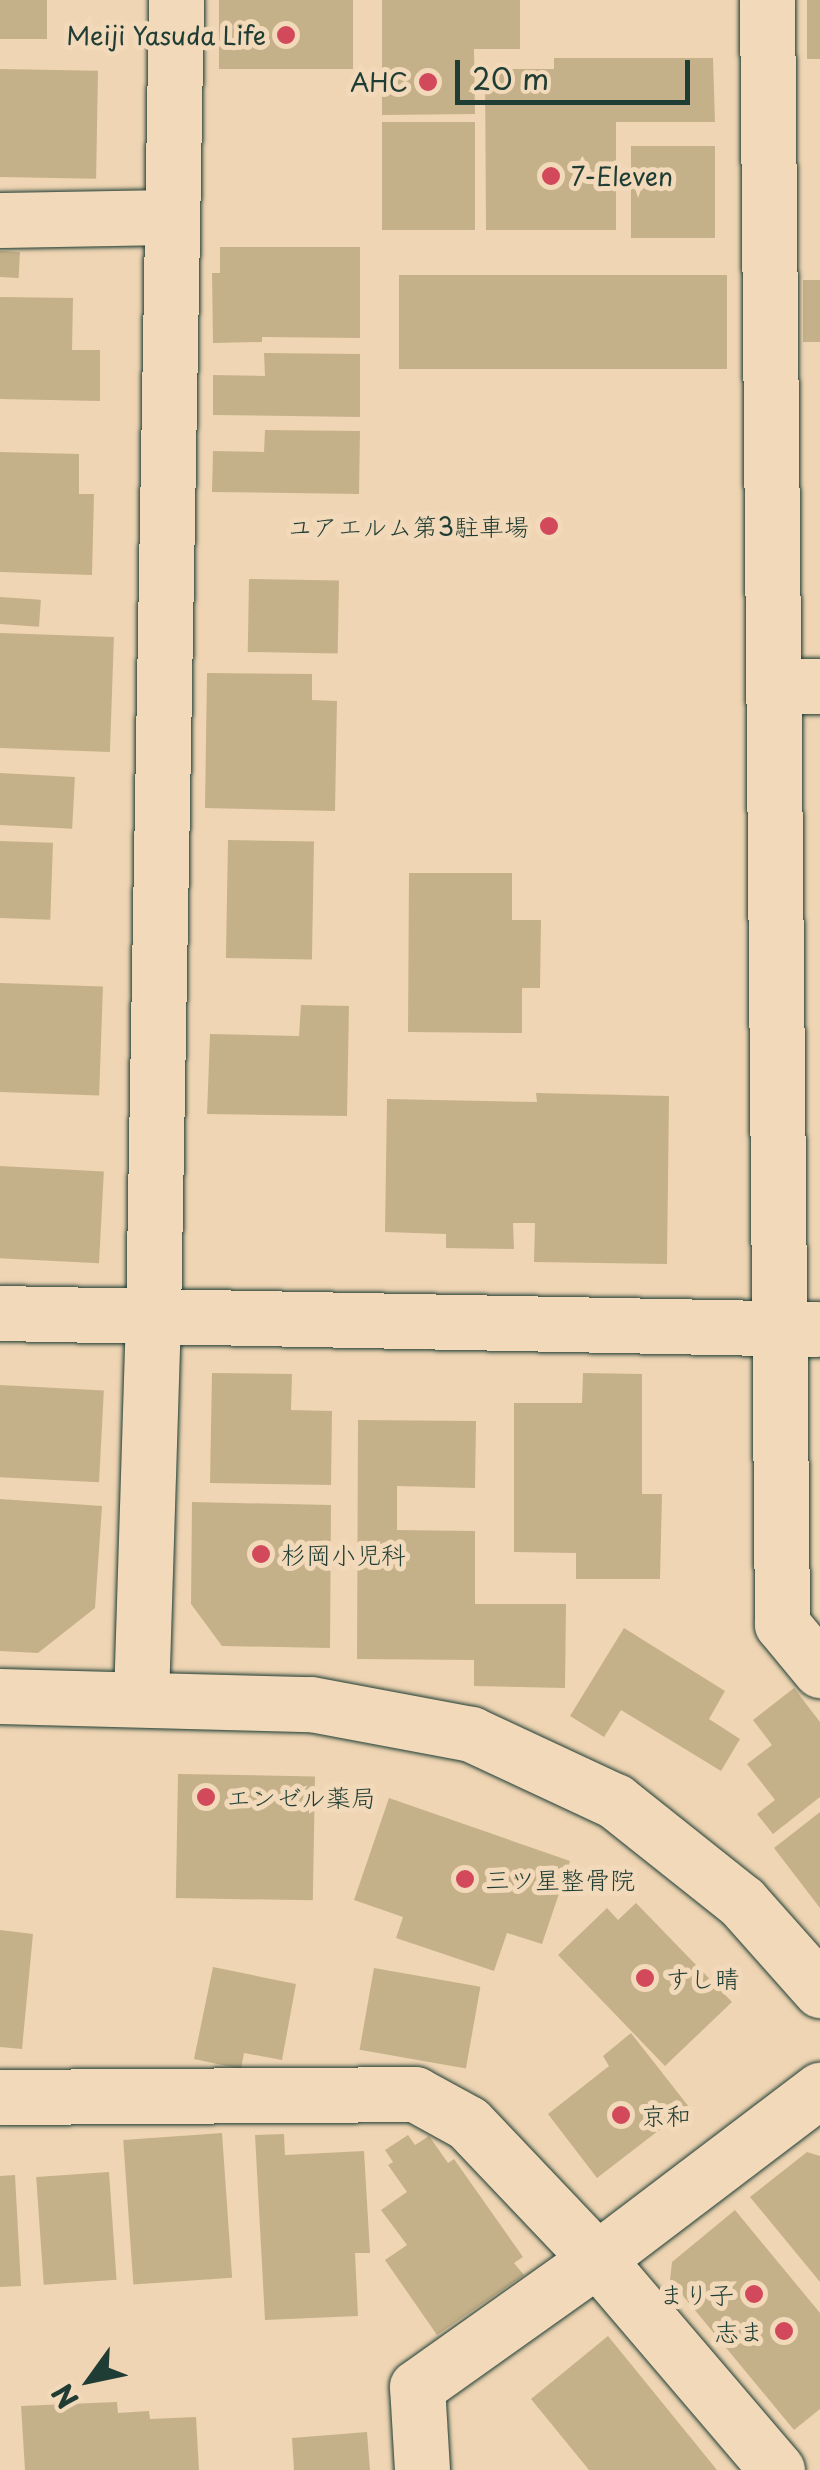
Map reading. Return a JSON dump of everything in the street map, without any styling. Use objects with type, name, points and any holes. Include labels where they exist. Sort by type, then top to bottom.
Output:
[{"type":"street","points":[[141,1698],[153,1318],[176,0]]},
{"type":"street","points":[[767,0],[797,686],[801,1329],[782,1624],[820,1670]]},
{"type":"street","points":[[0,220],[170,216]]},
{"type":"street","points":[[0,1312],[801,1329]]},
{"type":"street","points":[[0,1696],[310,1704],[471,1734],[615,1801],[742,1902],[820,1990]]},
{"type":"street","points":[[422,2470],[417,2387],[597,2259],[820,2090]]},
{"type":"street","points":[[0,2097],[416,2094],[468,2123],[597,2259],[778,2470]]},
{"type":"building","points":[[0,0],[47,0],[47,39],[0,39]]},
{"type":"building","name":"Meiji Yasuda Life","points":[[219,0],[353,0],[353,69],[219,69]]},
{"type":"building","name":"AHC","points":[[382,0],[520,0],[520,49],[474,49],[475,114],[382,115]]},
{"type":"building","points":[[807,0],[820,0],[820,59],[807,59]]},
{"type":"building","name":"7-Eleven","points":[[554,58],[713,58],[715,122],[616,122],[616,230],[486,230],[485,69],[554,69]]},
{"type":"building","points":[[0,69],[98,71],[96,179],[0,177]]},
{"type":"building","points":[[382,122],[475,122],[475,230],[382,230]]},
{"type":"building","points":[[631,146],[715,146],[715,238],[631,238]]},
{"type":"building","points":[[220,247],[360,247],[360,338],[262,337],[262,342],[213,343],[212,273],[220,273]]},
{"type":"building","points":[[0,251],[20,252],[19,278],[0,277]]},
{"type":"building","points":[[399,275],[727,275],[727,369],[399,369]]},
{"type":"building","points":[[803,280],[820,280],[820,342],[803,342]]},
{"type":"building","points":[[0,297],[73,298],[72,350],[100,350],[100,401],[0,399]]},
{"type":"building","points":[[264,353],[360,354],[360,417],[213,415],[213,375],[265,376]]},
{"type":"building","points":[[265,430],[360,431],[359,494],[212,492],[213,451],[264,452]]},
{"type":"building","points":[[0,452],[79,454],[79,494],[94,494],[92,575],[0,572]]},
{"type":"building","points":[[249,579],[339,581],[338,654],[248,652]]},
{"type":"building","points":[[0,597],[41,600],[39,627],[0,624]]},
{"type":"building","points":[[0,633],[114,637],[110,752],[0,748]]},
{"type":"building","points":[[207,673],[312,674],[312,700],[337,701],[335,811],[205,808]]},
{"type":"building","points":[[0,773],[75,777],[72,829],[0,825]]},
{"type":"building","points":[[228,840],[314,842],[312,959],[226,958]]},
{"type":"building","points":[[0,841],[53,843],[50,920],[0,918]]},
{"type":"building","points":[[409,873],[512,873],[512,920],[541,920],[540,988],[522,988],[522,1033],[408,1032]]},
{"type":"building","points":[[0,983],[103,987],[99,1096],[0,1092]]},
{"type":"building","points":[[301,1005],[349,1006],[347,1116],[207,1114],[210,1034],[299,1036]]},
{"type":"building","points":[[536,1093],[669,1096],[667,1264],[534,1262],[535,1223],[513,1223],[514,1249],[446,1248],[446,1234],[385,1232],[387,1099],[537,1102]]},
{"type":"building","points":[[0,1166],[104,1171],[99,1263],[0,1258]]},
{"type":"building","points":[[212,1373],[292,1374],[291,1410],[332,1411],[331,1485],[210,1483]]},
{"type":"building","points":[[583,1373],[642,1374],[642,1494],[662,1494],[660,1579],[576,1579],[576,1553],[514,1552],[514,1403],[582,1403]]},
{"type":"building","points":[[0,1385],[104,1390],[99,1482],[0,1477]]},
{"type":"building","points":[[358,1420],[476,1421],[475,1488],[397,1486],[397,1530],[475,1531],[475,1604],[566,1604],[565,1688],[474,1686],[474,1660],[357,1659]]},
{"type":"building","points":[[0,1499],[102,1506],[95,1608],[38,1653],[0,1651]]},
{"type":"building","name":"杉岡小児科","points":[[192,1502],[331,1505],[330,1648],[222,1646],[191,1604]]},
{"type":"building","points":[[624,1628],[725,1691],[709,1719],[740,1739],[721,1771],[621,1710],[604,1737],[570,1716]]},
{"type":"building","points":[[794,1688],[820,1722],[820,1797],[773,1834],[757,1814],[775,1800],[747,1764],[772,1745],[753,1720]]},
{"type":"building","points":[[178,1774],[315,1776],[313,1900],[176,1898]]},
{"type":"building","points":[[389,1798],[570,1861],[542,1944],[507,1933],[494,1971],[396,1938],[403,1917],[354,1900]]},
{"type":"building","points":[[820,1812],[820,1908],[774,1848]]},
{"type":"building","name":"すし晴","points":[[636,1903],[732,2002],[665,2066],[558,1955],[607,1908],[618,1920]]},
{"type":"building","points":[[0,1930],[33,1934],[22,2049],[0,2047]]},
{"type":"building","points":[[213,1967],[296,1984],[282,2060],[244,2053],[241,2069],[194,2059]]},
{"type":"building","points":[[374,1968],[480,1987],[466,2068],[360,2050]]},
{"type":"building","points":[[631,2033],[689,2107],[597,2178],[548,2114],[609,2066],[603,2056]]},
{"type":"building","points":[[222,2133],[232,2278],[133,2285],[123,2140]]},
{"type":"building","points":[[284,2134],[285,2155],[364,2151],[370,2253],[355,2253],[358,2316],[265,2320],[255,2135]]},
{"type":"building","points":[[408,2135],[415,2145],[429,2136],[448,2163],[454,2159],[523,2257],[514,2263],[524,2275],[437,2335],[385,2260],[407,2245],[381,2210],[407,2192],[388,2165],[393,2162],[385,2150]]},
{"type":"building","points":[[807,2152],[820,2156],[820,2282],[750,2197]]},
{"type":"building","points":[[109,2172],[117,2280],[44,2285],[36,2177]]},
{"type":"building","points":[[15,2175],[21,2286],[0,2287],[0,2176]]},
{"type":"building","points":[[735,2210],[820,2313],[820,2409],[794,2430],[670,2280],[672,2262]]},
{"type":"building","points":[[608,2336],[717,2470],[589,2470],[531,2399]]},
{"type":"building","points":[[117,2402],[118,2413],[149,2411],[150,2419],[196,2417],[199,2470],[25,2470],[21,2406]]},
{"type":"building","points":[[367,2432],[370,2470],[294,2470],[292,2438]]},
{"type":"place","name":"Meiji Yasuda Life","points":[[286,35]]},
{"type":"place","name":"AHC","points":[[428,82]]},
{"type":"place","name":"7-Eleven","points":[[551,176]]},
{"type":"place","name":"ユアエルム第3駐車場","points":[[549,526]]},
{"type":"place","name":"杉岡小児科","points":[[261,1554]]},
{"type":"place","name":"エンゼル薬局","points":[[206,1797]]},
{"type":"place","name":"三ツ星整骨院","points":[[465,1879]]},
{"type":"place","name":"すし晴","points":[[645,1978]]},
{"type":"place","name":"京和","points":[[621,2115]]},
{"type":"place","name":"まり子","points":[[754,2294]]},
{"type":"place","name":"志ま","points":[[784,2331]]}]
